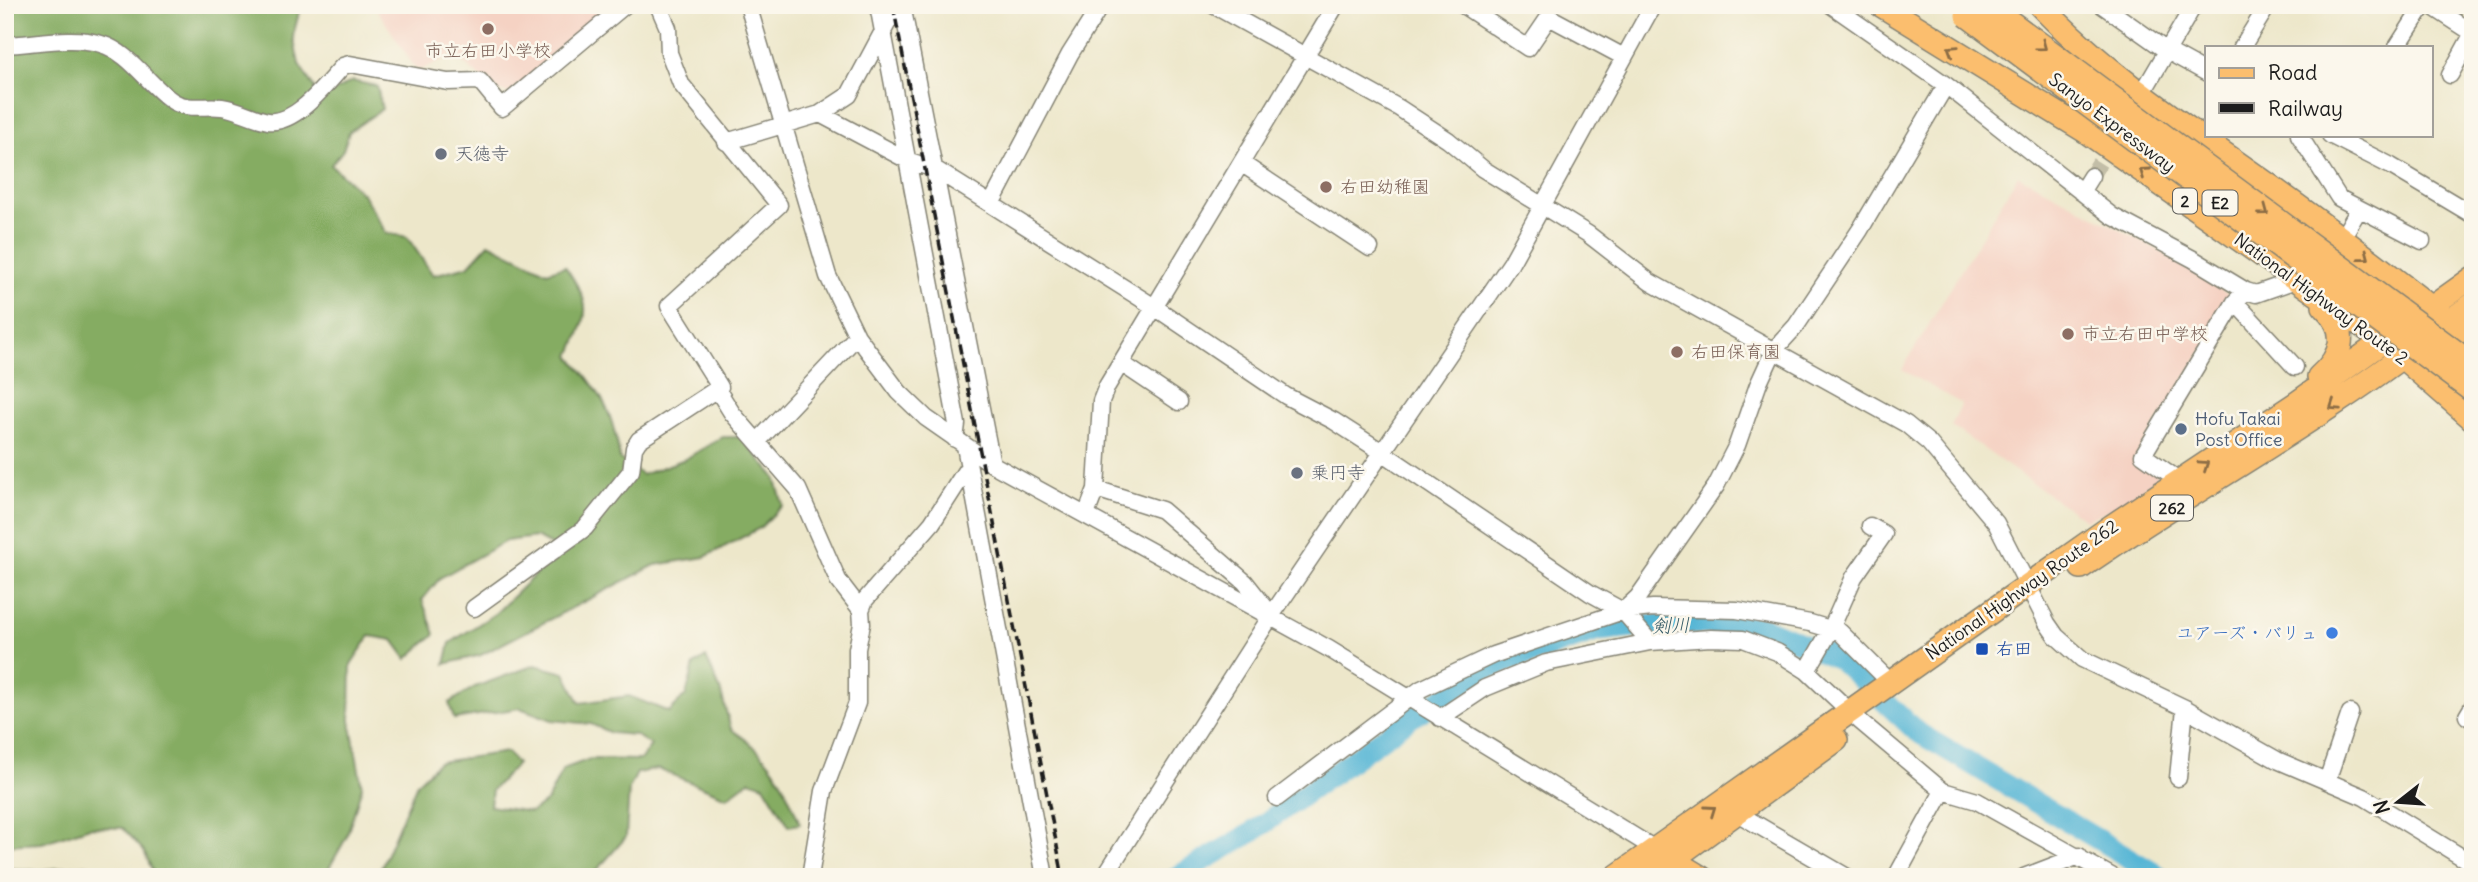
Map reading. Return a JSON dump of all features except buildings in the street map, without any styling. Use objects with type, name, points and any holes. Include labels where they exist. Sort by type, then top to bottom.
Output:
[{"type":"highway","name":"National Highway Route 2","points":[[1881,5],[2087,132],[2404,357],[2473,419]]},
{"type":"highway","points":[[2040,5],[2072,39],[2131,88],[2342,238],[2473,341]]},
{"type":"highway","name":"Sanyo Expressway","points":[[1969,9],[2473,365]]},
{"type":"highway","name":"Sanyo Expressway","points":[[1969,9],[2473,391]]},
{"type":"highway","points":[[2273,188],[2335,254],[2368,301],[2382,341],[2377,376]]},
{"type":"highway","points":[[2297,403],[2307,388],[2328,369],[2341,351],[2342,344],[2342,337],[2332,313],[2302,285]]},
{"type":"highway","name":"National Highway Route 262","points":[[1616,877],[1664,855],[1737,813],[1891,688],[2031,592],[2180,481],[2297,403],[2382,341],[2439,314]]},
{"type":"highway","name":"National Highway Route 262","points":[[2031,592],[2284,439],[2377,376],[2404,357],[2439,314]]},
{"type":"highway","name":"National Highway Route 262","points":[[1648,877],[1664,855],[1859,714]]},
{"type":"main road","points":[[2439,314],[2473,277]]},
{"type":"main road","points":[[2439,314],[2473,303]]},
{"type":"main road","points":[[1664,855],[1702,877]]},
{"type":"street","points":[[5,45],[89,41],[104,44],[130,62],[171,100],[183,107],[230,108],[271,121],[300,109],[343,66],[350,64],[448,82],[480,81],[502,108],[625,5]]},
{"type":"street","points":[[474,608],[585,527],[631,471],[634,448],[639,440],[720,387],[669,306],[779,205],[681,84],[669,53],[668,28],[658,5]]},
{"type":"street","points":[[748,5],[828,276],[857,336],[899,392],[960,443],[992,464],[1271,616],[1664,855]]},
{"type":"street","points":[[878,5],[960,443],[968,467],[1044,869],[1031,877]]},
{"type":"street","points":[[726,142],[820,114],[849,95],[900,5]]},
{"type":"street","points":[[900,5],[992,464]]},
{"type":"street","points":[[991,204],[1070,54],[1101,5]]},
{"type":"street","points":[[1213,5],[1399,108],[1448,140],[1483,169],[1588,234],[1650,282],[1906,424],[1929,443],[1996,523],[2056,636],[2082,659],[2185,708],[2277,760],[2396,815],[2473,864]]},
{"type":"street","points":[[1086,514],[1096,489],[1101,401],[1121,363],[1336,5]]},
{"type":"street","points":[[1463,5],[1528,48],[1549,16],[1622,56]]},
{"type":"street","points":[[1104,877],[1271,616],[1511,263],[1544,206],[1622,56],[1653,5]]},
{"type":"street","points":[[1830,5],[1946,85],[2112,216],[2193,259],[2241,296],[2295,367]]},
{"type":"street","points":[[2102,5],[2167,51],[2205,72]]},
{"type":"street","points":[[2143,93],[2194,5]]},
{"type":"street","points":[[2243,46],[2268,5]]},
{"type":"street","points":[[2398,46],[2424,5]]},
{"type":"street","points":[[2430,5],[2473,33],[2450,75]]},
{"type":"street","points":[[1627,615],[1716,486],[1737,445],[1758,384],[1774,349],[1796,326],[1860,230],[1946,85]]},
{"type":"street","points":[[820,114],[909,161],[935,169],[1156,308],[1286,396],[1334,421],[1627,615],[1648,640]]},
{"type":"street","points":[[2300,136],[2339,198],[2422,242]]},
{"type":"street","points":[[2336,136],[2473,215]]},
{"type":"street","points":[[1241,163],[1370,248]]},
{"type":"street","points":[[2081,191],[2091,176]]},
{"type":"street","points":[[2342,238],[2359,209]]},
{"type":"street","points":[[2241,296],[2302,285]]},
{"type":"street","points":[[2180,481],[2143,455],[2241,296]]},
{"type":"street","points":[[758,441],[857,336]]},
{"type":"street","points":[[1121,363],[1179,402]]},
{"type":"street","points":[[717,389],[732,413],[798,489],[838,580],[861,610]]},
{"type":"street","points":[[810,877],[824,791],[857,703],[857,649],[862,624],[861,610],[865,600],[932,523],[968,467]]},
{"type":"street","points":[[1096,489],[1162,510],[1245,582],[1271,616]]},
{"type":"street","points":[[1807,671],[1831,629],[1854,577],[1884,534],[1870,526]]},
{"type":"street","points":[[1277,798],[1451,672],[1493,655],[1653,608],[1737,610],[1831,629],[1860,650],[1891,688]]},
{"type":"street","points":[[1438,716],[1485,688],[1546,663],[1648,640],[1743,639],[1777,652],[1807,671],[1859,714],[1943,791],[1977,802],[2113,877]]},
{"type":"street","points":[[2473,706],[2467,716],[2473,720]]},
{"type":"street","points":[[2178,778],[2185,708]]},
{"type":"street","points":[[2327,781],[2350,713]]},
{"type":"street","points":[[1896,877],[1943,791]]},
{"type":"street","points":[[1737,813],[1847,877]]},
{"type":"street","points":[[2024,877],[2079,856]]},
{"type":"shaded area","name":"市立右田小学校","points":[[374,5],[616,5],[510,93],[492,89],[455,54],[420,70],[415,68]]},
{"type":"shaded area","name":"市立右田中学校","points":[[2018,175],[2190,267],[2235,299],[2135,459],[2157,473],[2157,478],[2119,506],[2085,520],[1951,426],[1962,404],[1902,370]]},
{"type":"green space","points":[[5,5],[301,5],[293,36],[299,64],[321,99],[352,81],[377,86],[382,109],[349,132],[343,150],[331,165],[363,194],[386,233],[407,237],[433,275],[468,266],[489,243],[547,272],[565,266],[580,291],[585,310],[570,356],[604,403],[620,459],[642,475],[685,459],[723,437],[741,437],[775,477],[783,505],[760,528],[705,557],[655,565],[481,655],[445,664],[450,643],[496,613],[560,550],[536,537],[506,541],[440,578],[422,600],[435,634],[407,659],[393,640],[370,636],[351,664],[350,720],[362,787],[346,838],[324,877],[155,877],[144,851],[123,828],[90,827],[42,843],[5,845]]},
{"type":"green space","points":[[706,657],[720,689],[731,729],[757,749],[775,770],[800,824],[789,826],[764,785],[750,780],[727,797],[658,769],[637,773],[629,789],[626,837],[591,877],[377,877],[417,783],[439,762],[507,752],[517,764],[492,790],[490,806],[531,812],[547,801],[563,769],[590,759],[640,760],[651,745],[635,735],[611,733],[591,724],[552,720],[520,708],[454,719],[449,703],[475,687],[535,665],[565,673],[580,703],[629,696],[669,712],[686,695],[694,665]]},
{"type":"green space","points":[[84,865],[111,872],[115,877],[5,877],[5,868],[37,871]]},
{"type":"waterway","name":"剣川","points":[[1176,877],[1251,833],[1405,722],[1487,669],[1598,631],[1672,623],[1763,627],[1839,659],[1917,732],[2161,877]]},
{"type":"tunnel","points":[[2091,176],[2114,139]]},
{"type":"railway","points":[[893,5],[1063,877]]},
{"type":"place","name":"市立右田小学校","points":[[488,29]]},
{"type":"place","name":"天徳寺","points":[[441,154]]},
{"type":"place","name":"右田幼稚園","points":[[1326,187]]},
{"type":"place","name":"市立右田中学校","points":[[2068,334]]},
{"type":"place","name":"右田保育園","points":[[1677,352]]},
{"type":"place","name":"Hofu Takai Post Office","points":[[2181,429]]},
{"type":"place","name":"乗円寺","points":[[1297,473]]},
{"type":"place","name":"ユアーズ・バリュ","points":[[2332,633]]},
{"type":"place","name":"右田","points":[[1982,649]]}]
